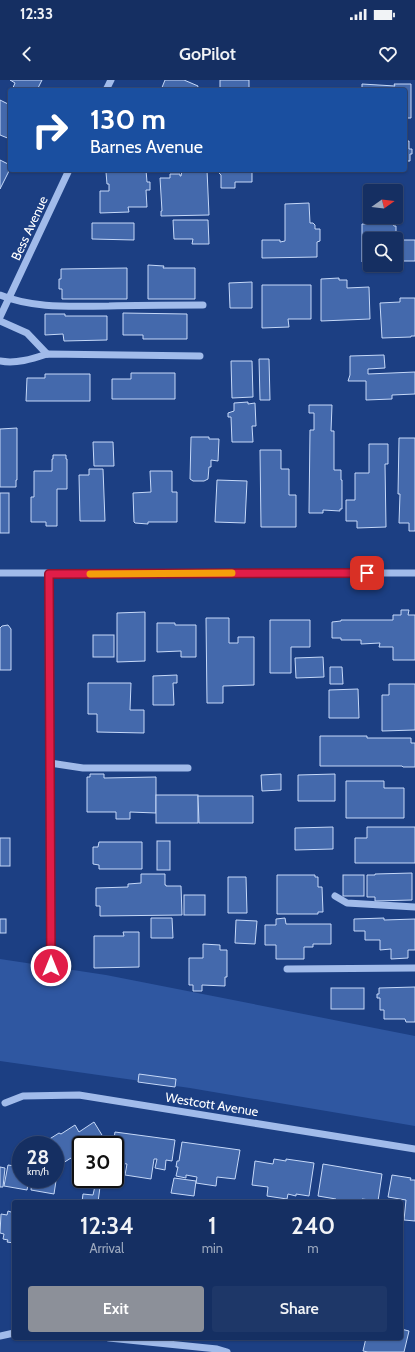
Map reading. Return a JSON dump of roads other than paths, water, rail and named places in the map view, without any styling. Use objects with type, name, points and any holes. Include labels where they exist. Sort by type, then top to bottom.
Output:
[{"type":"street","name":"Bess Avenue","points":[[0,317],[68,172]]},
{"type":"street","points":[[0,296],[35,304],[68,306],[203,305]]},
{"type":"street","points":[[0,321],[27,332],[47,354]]},
{"type":"street","points":[[0,361],[8,363],[27,360],[47,354],[200,356]]},
{"type":"street","points":[[0,573],[415,572]]},
{"type":"street","points":[[49,574],[51,966]]},
{"type":"street","points":[[50,764],[83,768],[188,768]]},
{"type":"street","points":[[335,896],[347,904],[415,907]]},
{"type":"street","points":[[287,969],[415,968]]},
{"type":"street","name":"Westcott Avenue","points":[[5,1103],[23,1096],[79,1095],[415,1149]]},
{"type":"street","points":[[0,1336],[12,1333]]},
{"type":"street","points":[[129,1340],[217,1349],[227,1352]]}]
